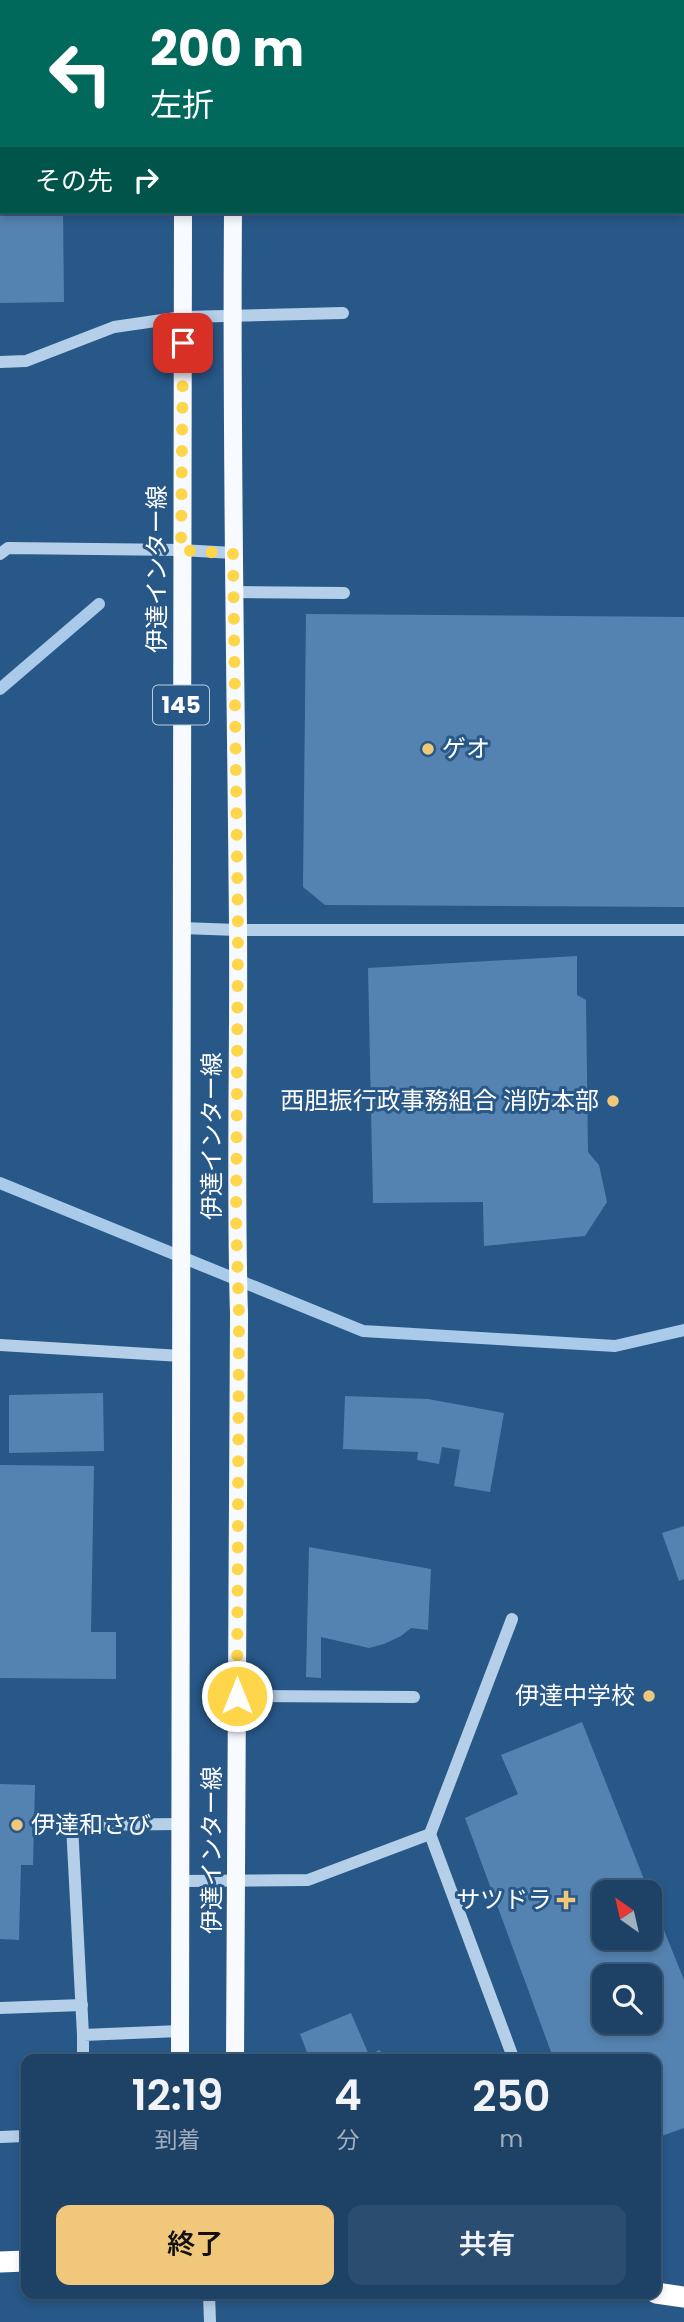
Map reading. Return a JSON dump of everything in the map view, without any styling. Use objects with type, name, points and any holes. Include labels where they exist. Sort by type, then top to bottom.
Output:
[{"type":"highway","points":[[0,2262],[21,2261]]},
{"type":"highway","points":[[661,2294],[684,2297]]},
{"type":"main road","name":"伊達インター線","points":[[180,2054],[183,214]]},
{"type":"main road","name":"伊達インター線","points":[[233,214],[233,554],[238,930],[236,1220],[239,1314],[235,2054]]},
{"type":"street","points":[[0,362],[26,361],[114,327],[183,317],[343,313]]},
{"type":"street","points":[[0,554],[8,548],[181,550],[233,554]]},
{"type":"street","points":[[234,592],[344,593]]},
{"type":"street","points":[[181,928],[684,930]]},
{"type":"street","points":[[0,1345],[181,1356]]},
{"type":"street","points":[[511,2054],[430,1834],[512,1619]]},
{"type":"street","points":[[237,1696],[414,1697]]},
{"type":"street","points":[[83,2054],[72,1825],[180,1824]]},
{"type":"street","points":[[180,1881],[308,1880],[430,1834]]},
{"type":"street","points":[[0,2008],[82,2005]]},
{"type":"street","points":[[83,2035],[180,2031]]},
{"type":"street","points":[[0,2137],[21,2136]]},
{"type":"street","points":[[209,2299],[210,2322]]},
{"type":"building","points":[[0,214],[63,214],[64,302],[0,303]]},
{"type":"building","points":[[306,614],[684,617],[684,907],[325,905],[303,887]]},
{"type":"building","points":[[577,956],[577,995],[586,1000],[588,1152],[599,1165],[607,1202],[585,1236],[484,1246],[483,1202],[373,1203],[368,968]]},
{"type":"building","points":[[103,1393],[104,1451],[9,1453],[9,1395]]},
{"type":"building","points":[[345,1396],[428,1399],[504,1413],[490,1492],[454,1486],[460,1450],[442,1447],[439,1464],[417,1460],[418,1452],[343,1449]]},
{"type":"building","points":[[0,1465],[94,1466],[91,1632],[116,1632],[116,1679],[0,1678]]},
{"type":"building","points":[[684,1526],[684,1579],[679,1581],[662,1533]]},
{"type":"building","points":[[309,1547],[431,1569],[428,1630],[411,1628],[401,1636],[369,1648],[321,1637],[321,1678],[306,1677]]},
{"type":"building","points":[[582,1722],[644,1880],[592,1880],[592,1950],[662,1950],[662,1925],[684,1980],[684,2128],[661,2136],[661,2054],[552,2054],[465,1818],[518,1794],[501,1755]]},
{"type":"building","name":"伊達和さび","points":[[0,1784],[35,1785],[33,1865],[21,1865],[19,1940],[0,1939]]},
{"type":"building","points":[[351,2013],[369,2054],[308,2054],[300,2034]]},
{"type":"waterway","points":[[0,689],[99,604]]},
{"type":"waterway","points":[[0,1183],[363,1331],[615,1346],[684,1330]]},
{"type":"place","name":"ゲオ","points":[[428,749]]},
{"type":"place","name":"西胆振行政事務組合 消防本部","points":[[613,1101]]},
{"type":"place","name":"伊達中学校","points":[[649,1696]]},
{"type":"place","name":"伊達和さび","points":[[17,1825]]},
{"type":"place","name":"サツドラ","points":[[566,1900]]},
{"type":"route","points":[[183,343],[181,550],[233,554],[238,930],[237,1696]]}]
